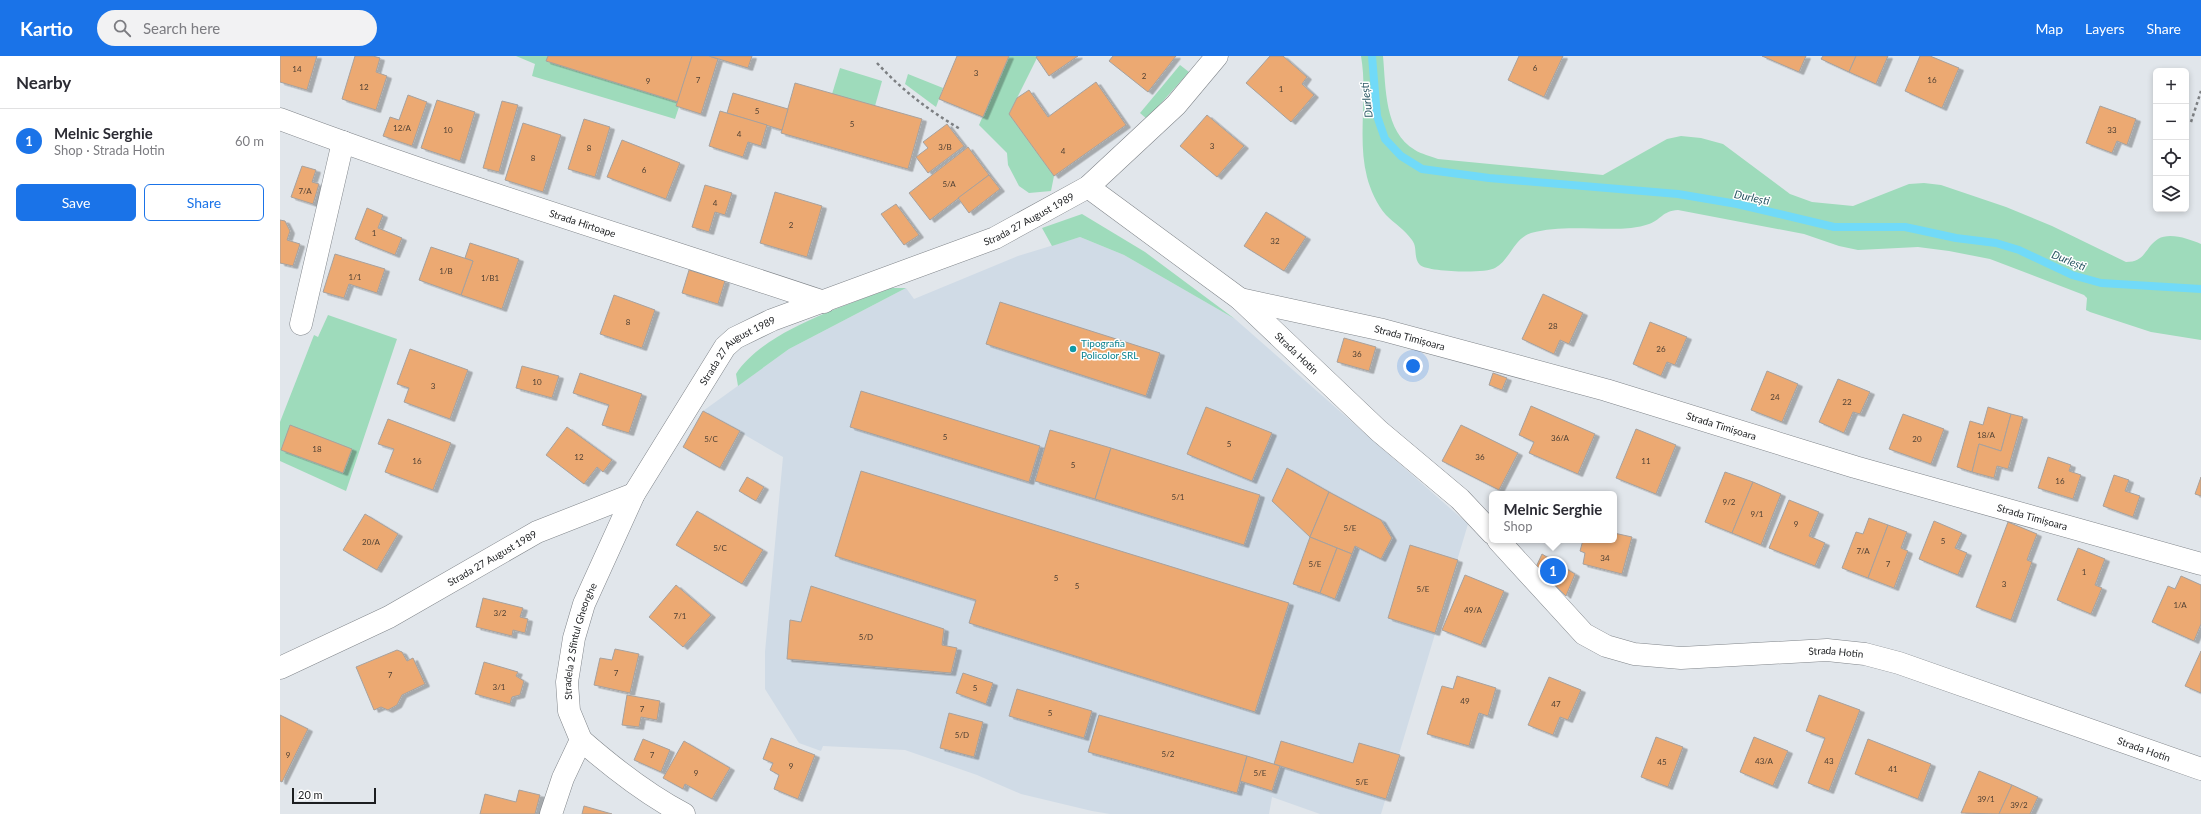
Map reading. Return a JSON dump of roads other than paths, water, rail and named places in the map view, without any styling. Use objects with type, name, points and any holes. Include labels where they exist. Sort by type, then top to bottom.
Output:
[{"type":"street","name":"Strada 27 August 1989","points":[[280,668],[389,617],[537,532],[634,494],[725,347],[735,338],[748,331],[995,238],[1088,187],[1176,105],[1217,56]]},
{"type":"street","name":"Strada Hîrtoape","points":[[280,118],[343,142],[501,197],[824,302]]},
{"type":"street","points":[[301,324],[343,142]]},
{"type":"street","name":"Strada Hotin","points":[[1088,187],[1240,299],[1379,431],[1460,499],[1489,530]]},
{"type":"street","name":"Strada Timișoara","points":[[1240,299],[1383,330],[1591,385],[1855,466],[2201,564]]},
{"type":"street","name":"Stradela 2 Sfîntul Gheorghe","points":[[581,740],[569,711],[567,682],[574,638],[584,604],[634,494]]},
{"type":"street","name":"Strada Hotin","points":[[1501,543],[1584,634],[1606,646],[1634,654],[1681,658],[1827,650],[1865,654],[1899,663],[2201,769]]},
{"type":"street","points":[[551,814],[563,778],[581,740],[618,772],[660,802],[684,814]]},
{"type":"waterway","name":"Durlești","points":[[1372,56],[1377,116],[1385,139],[1401,156],[1422,169],[1489,178],[1678,194],[1737,204],[1834,227],[1905,227],[1956,238],[1996,243],[2019,250],[2072,275],[2101,283],[2201,289]]},
{"type":"place","name":"Tipografia Policolor SRL","points":[[1073,349]]},
{"type":"place","name":"Melnic Serghie","points":[[1553,571]]}]
